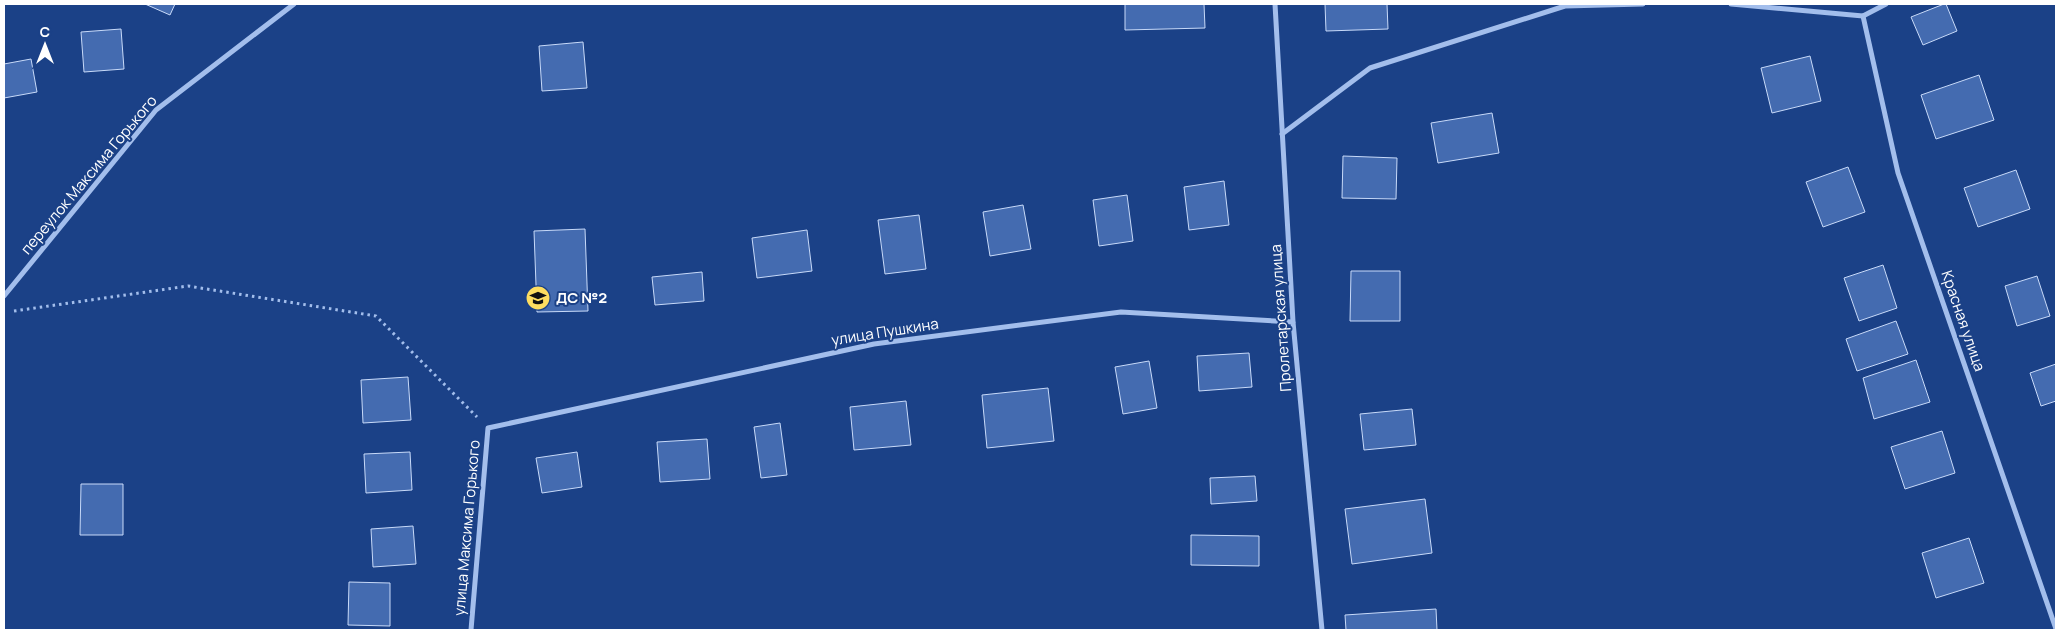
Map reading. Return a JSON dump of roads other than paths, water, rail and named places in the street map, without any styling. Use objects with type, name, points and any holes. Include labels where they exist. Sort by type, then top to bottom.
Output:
[{"type":"street","name":"переулок Максима Горького","points":[[4,296],[156,110],[294,4]]},
{"type":"street","name":"Пролетарская улица","points":[[1275,4],[1293,322],[1322,630]]},
{"type":"street","points":[[1282,134],[1370,68],[1565,6],[1643,4]]},
{"type":"street","points":[[1731,4],[1863,16],[1886,4]]},
{"type":"street","name":"Красная улица","points":[[1863,16],[1898,173],[2056,629]]},
{"type":"street","name":"улица Пушкина","points":[[488,428],[884,342],[1121,312],[1293,322]]},
{"type":"street","name":"улица Максима Горького","points":[[471,630],[488,428]]},
{"type":"place","name":"ДС №2","points":[[538,298]]}]
